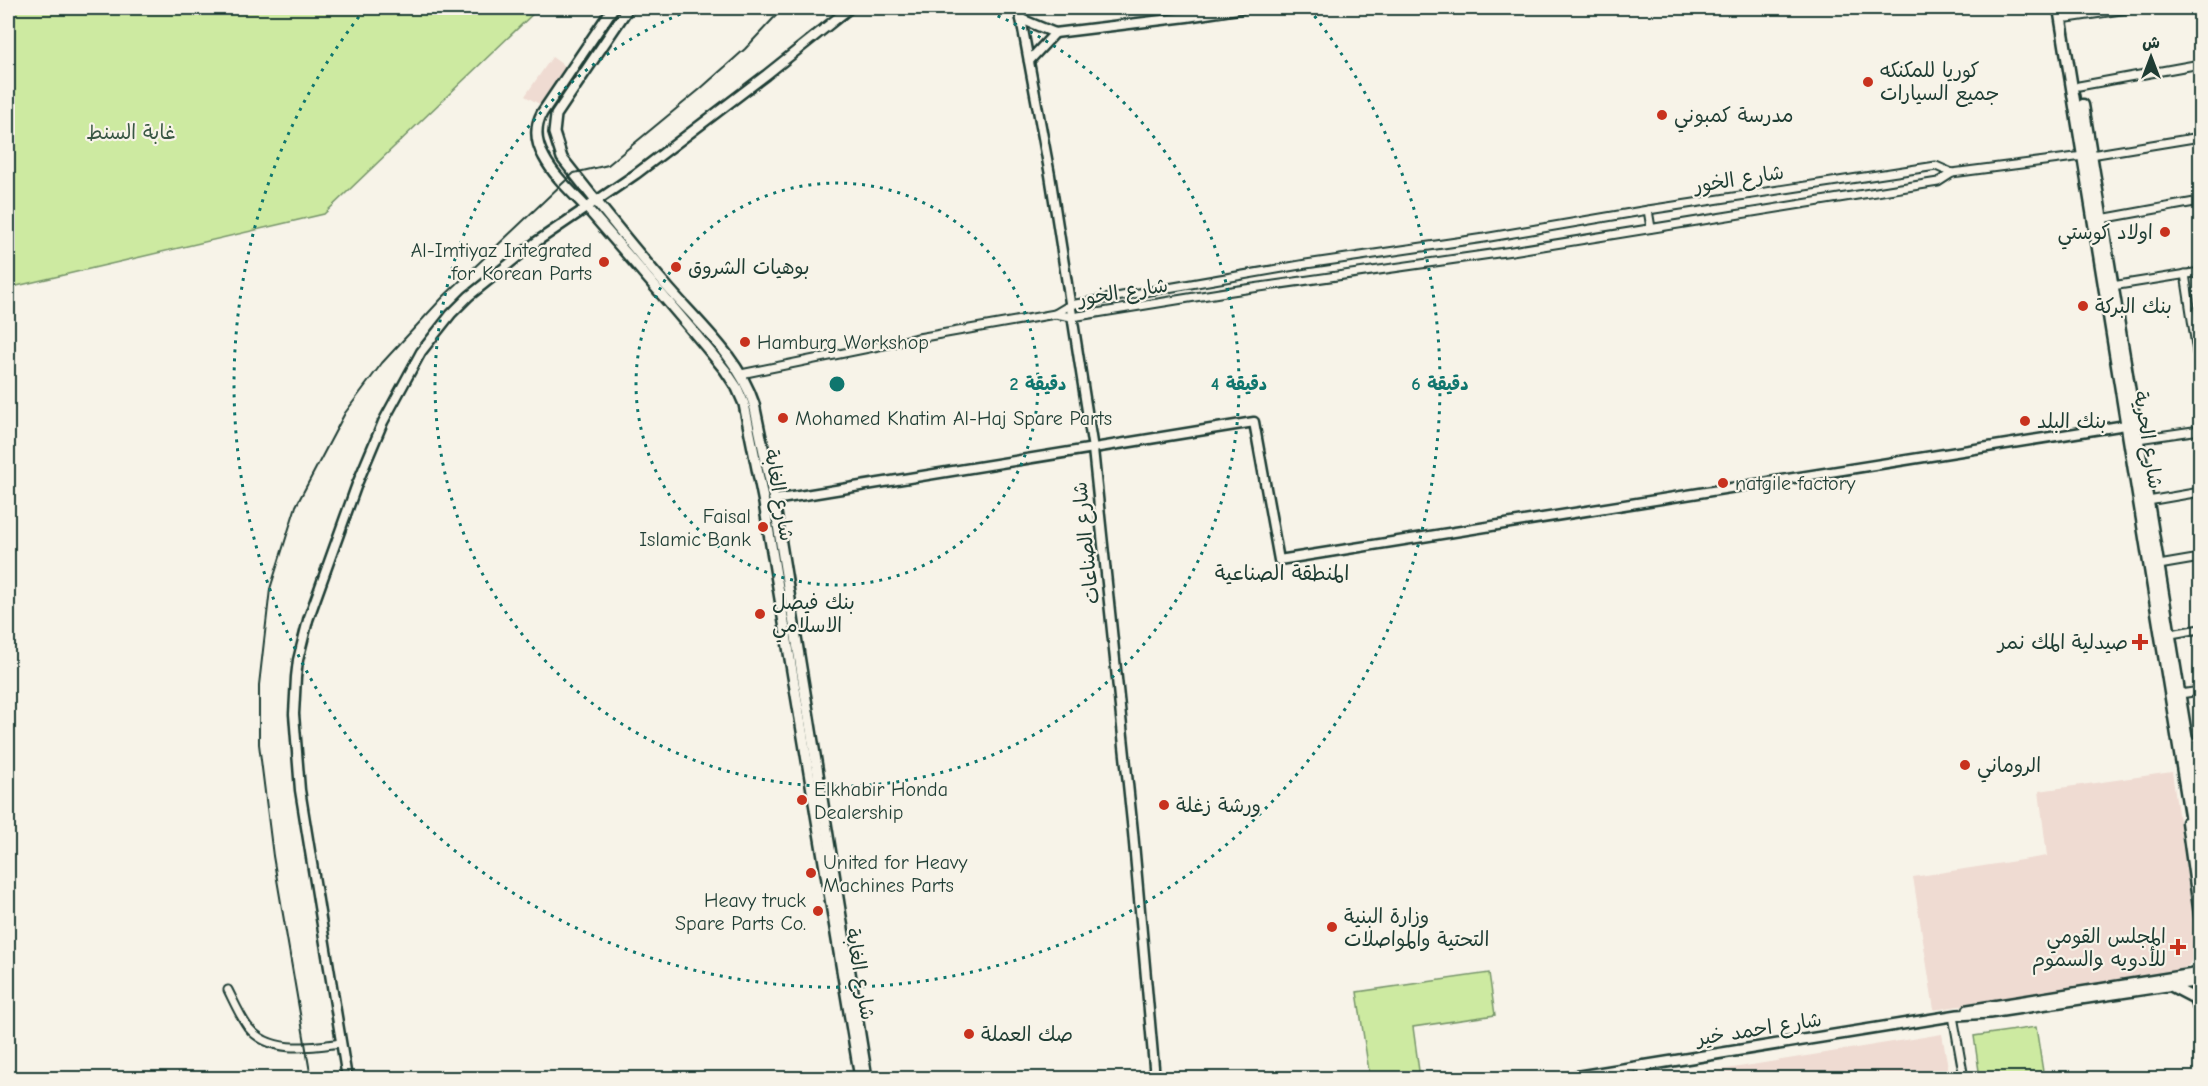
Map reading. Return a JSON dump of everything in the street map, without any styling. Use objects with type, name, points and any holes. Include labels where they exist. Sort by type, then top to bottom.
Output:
[{"type":"main road","name":"شارع الغابة","points":[[613,8],[542,113],[537,128],[537,141],[548,164],[725,370],[744,404],[764,503],[860,1078]]},
{"type":"main road","name":"شارع الغابة","points":[[628,8],[556,115],[554,133],[562,158],[741,374],[754,405],[774,500],[867,1078]]},
{"type":"main road","name":"شارع الحرية","points":[[2059,8],[2087,155],[2181,748],[2195,766],[2200,878]]},
{"type":"main road","name":"شارع الحرية","points":[[2067,13],[2087,155],[2112,286],[2131,424],[2138,439],[2187,738],[2195,766],[2200,820]]},
{"type":"main road","name":"شارع احمد خير","points":[[1956,1015],[1988,1006],[2200,973]]},
{"type":"main road","name":"شارع احمد خير","points":[[1567,1078],[1956,1015],[1989,1013],[2200,981]]},
{"type":"main road","points":[[2171,986],[2194,998],[2200,1011]]},
{"type":"street","points":[[347,1078],[304,821],[294,714],[298,660],[308,620],[376,438],[421,352],[446,320],[469,296],[536,242],[636,174],[850,8]]},
{"type":"street","name":"شارع الصناعات","points":[[1019,8],[1093,449],[1133,832],[1155,1078]]},
{"type":"street","points":[[1021,19],[1056,33],[1244,8]]},
{"type":"street","points":[[2067,13],[2134,8]]},
{"type":"street","points":[[1029,61],[1056,33]]},
{"type":"street","points":[[2079,86],[2200,64]]},
{"type":"street","name":"شارع الخور","points":[[741,374],[918,338],[1055,314],[1072,317],[1512,251],[1938,182],[1952,173],[2200,137]]},
{"type":"street","name":"شارع الخور","points":[[1070,305],[1306,264],[1936,166],[1952,173]]},
{"type":"street","points":[[2101,219],[2200,201]]},
{"type":"street","points":[[1648,210],[1651,228]]},
{"type":"street","points":[[1306,264],[1308,280]]},
{"type":"street","points":[[2112,286],[2200,272]]},
{"type":"street","points":[[2185,274],[2199,353],[2200,372]]},
{"type":"street","points":[[1055,314],[1070,305]]},
{"type":"street","points":[[774,500],[1254,422],[1279,560],[2131,424]]},
{"type":"street","points":[[2138,439],[2200,430]]},
{"type":"street","points":[[2148,501],[2200,492]]},
{"type":"street","points":[[2159,565],[2200,558]]},
{"type":"street","points":[[2171,634],[2200,629]]},
{"type":"street","points":[[2180,694],[2200,691]]},
{"type":"street","points":[[2181,748],[2178,763],[2200,922]]},
{"type":"street","points":[[228,990],[248,1027],[266,1041],[300,1047],[341,1042]]},
{"type":"street","points":[[1956,1015],[1964,1078]]},
{"type":"street","points":[[1643,1065],[1644,1078]]},
{"type":"shaded area","points":[[552,57],[569,69],[543,106],[525,96]]},
{"type":"shaded area","points":[[2172,772],[2198,952],[2188,966],[2178,971],[1934,1010],[1913,877],[2047,856],[2039,791]]},
{"type":"shaded area","points":[[1942,1034],[1950,1078],[1671,1078]]},
{"type":"green space","name":"غابة السنط","points":[[8,8],[539,8],[324,214],[8,288]]},
{"type":"green space","points":[[1489,973],[1495,1015],[1413,1027],[1420,1078],[1370,1078],[1357,992]]},
{"type":"green space","points":[[2036,1027],[2044,1078],[1980,1078],[1974,1036]]},
{"type":"railway","points":[[311,1078],[273,856],[259,744],[259,685],[270,589],[296,506],[345,413],[382,363],[443,297],[574,173],[608,165],[745,49],[783,8]]},
{"type":"place","name":"كوريا للمكنكه جميع السيارات","points":[[1868,82]]},
{"type":"place","name":"مدرسة كمبوني","points":[[1662,115]]},
{"type":"place","name":"اولاد كوستي","points":[[2165,232]]},
{"type":"place","name":"Al-Imtiyaz Integrated for Korean Parts","points":[[604,262]]},
{"type":"place","name":"بوهيات الشروق","points":[[676,267]]},
{"type":"place","name":"بنك البركة","points":[[2083,306]]},
{"type":"place","name":"Hamburg Workshop","points":[[745,342]]},
{"type":"place","name":"Mohamed Khatim Al-Haj Spare Parts","points":[[783,418]]},
{"type":"place","name":"بنك البلد","points":[[2025,421]]},
{"type":"place","name":"natgile factory","points":[[1723,483]]},
{"type":"place","name":"Faisal Islamic Bank","points":[[763,527]]},
{"type":"place","name":"بنك فيصل الاسلامي","points":[[760,614]]},
{"type":"place","name":"صيدلية المك نمر","points":[[2140,642]]},
{"type":"place","name":"الروماني","points":[[1965,765]]},
{"type":"place","name":"Elkhabir Honda Dealership","points":[[802,800]]},
{"type":"place","name":"ورشة زغلة","points":[[1164,805]]},
{"type":"place","name":"United for Heavy Machines Parts","points":[[811,873]]},
{"type":"place","name":"Heavy truck Spare Parts Co.","points":[[818,911]]},
{"type":"place","name":"وزارة البنية التحتية والمواصلات","points":[[1332,927]]},
{"type":"place","name":"المجلس القومي للأدويه والسموم","points":[[2178,947]]},
{"type":"place","name":"صك العملة","points":[[969,1034]]},
{"type":"district","name":"المنطقة الصناعية","points":[[1282,573]]}]
